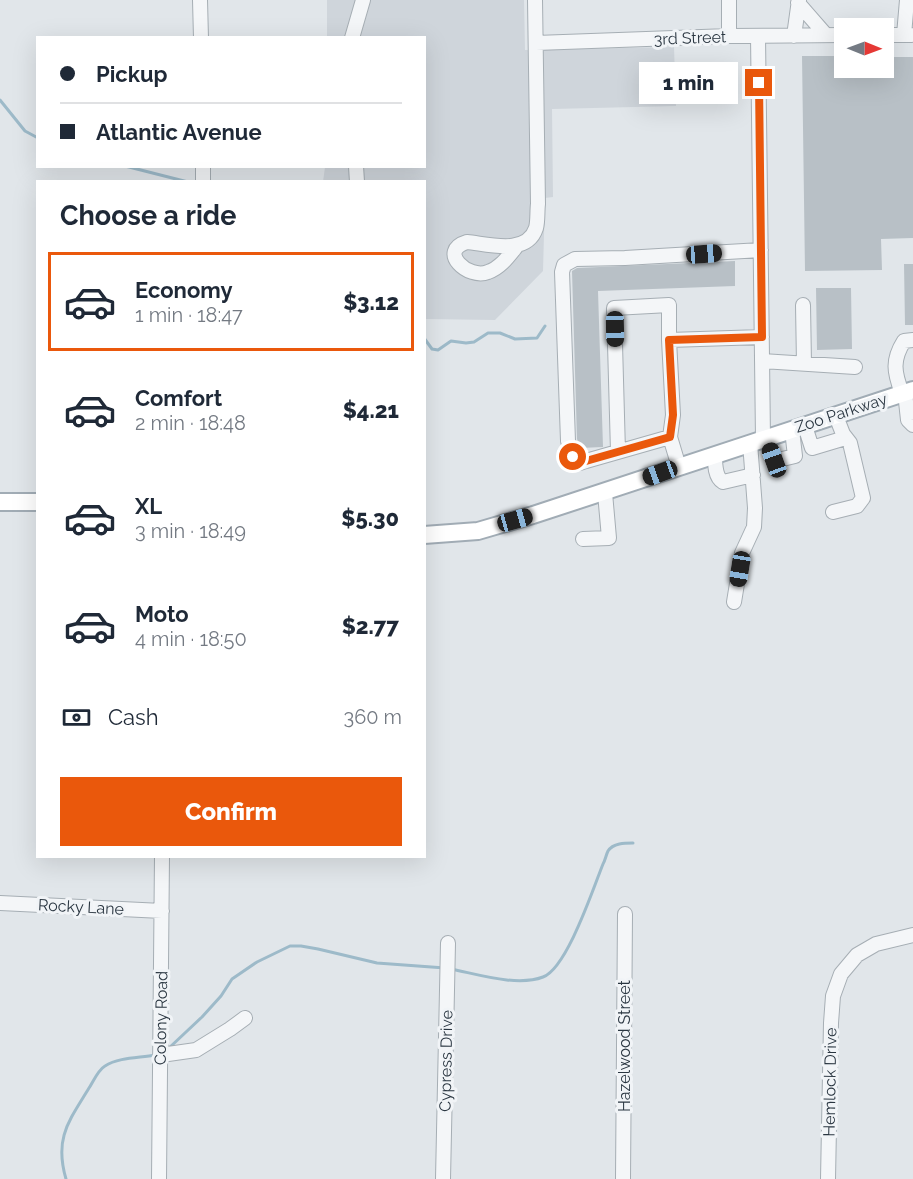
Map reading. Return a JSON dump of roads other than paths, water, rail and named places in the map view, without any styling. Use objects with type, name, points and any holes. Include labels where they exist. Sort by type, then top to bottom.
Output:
[{"type":"main road","name":"Zoo Parkway","points":[[426,535],[478,531],[604,493],[907,392]]},
{"type":"main road","points":[[0,502],[36,502]]},
{"type":"street","points":[[200,0],[201,36]]},
{"type":"street","points":[[353,36],[363,0]]},
{"type":"street","points":[[516,247],[528,241],[536,228],[538,204],[535,0]]},
{"type":"street","points":[[729,0],[729,36]]},
{"type":"street","points":[[907,0],[908,35]]},
{"type":"street","points":[[799,2],[826,35]]},
{"type":"street","points":[[794,36],[799,2]]},
{"type":"street","name":"3rd Street","points":[[536,43],[729,36],[834,35]]},
{"type":"street","points":[[735,602],[742,553],[754,527],[753,476],[760,440],[762,337],[758,36]]},
{"type":"street","points":[[670,437],[580,462],[573,457],[570,450],[562,272],[564,265],[575,259],[635,258],[761,250]]},
{"type":"street","points":[[803,304],[804,364]]},
{"type":"street","points":[[618,452],[614,308],[669,305],[673,415],[670,437],[679,467]]},
{"type":"street","points":[[669,340],[762,337]]},
{"type":"street","points":[[913,340],[904,341],[896,354],[897,379],[907,392],[908,420],[913,425]]},
{"type":"street","points":[[762,361],[855,367]]},
{"type":"street","points":[[833,512],[857,506],[863,498],[850,443],[843,434],[836,416]]},
{"type":"street","points":[[760,440],[774,460],[795,456],[799,428]]},
{"type":"street","points":[[799,428],[812,448],[842,439],[843,434]]},
{"type":"street","points":[[715,456],[717,474],[723,482],[753,476]]},
{"type":"street","points":[[583,539],[609,538],[604,493]]},
{"type":"street","name":"Colony Road","points":[[159,1179],[162,858]]},
{"type":"street","name":"Rocky Lane","points":[[0,903],[162,911]]},
{"type":"street","name":"Hazelwood Street","points":[[623,1179],[625,914]]},
{"type":"street","name":"Hemlock Drive","points":[[828,1179],[833,996],[841,974],[857,955],[876,944],[913,935]]},
{"type":"street","name":"Cypress Drive","points":[[443,1179],[448,943]]},
{"type":"street","points":[[160,1055],[196,1050],[245,1018]]},
{"type":"waterway","points":[[0,100],[25,131],[36,137]]},
{"type":"waterway","points":[[133,168],[180,180]]},
{"type":"waterway","points":[[426,341],[432,349],[438,350],[451,341],[474,342],[488,333],[500,333],[515,339],[537,338],[545,326]]},
{"type":"waterway","points":[[451,969],[521,981],[543,977],[552,971],[578,927],[608,851],[616,845],[633,843]]},
{"type":"waterway","points":[[169,1048],[202,1017],[221,996],[232,979],[257,962],[290,946],[318,949],[377,963],[445,968]]},
{"type":"waterway","points":[[66,1179],[62,1152],[66,1130],[75,1110],[98,1073],[105,1066],[117,1061],[155,1055]]}]
